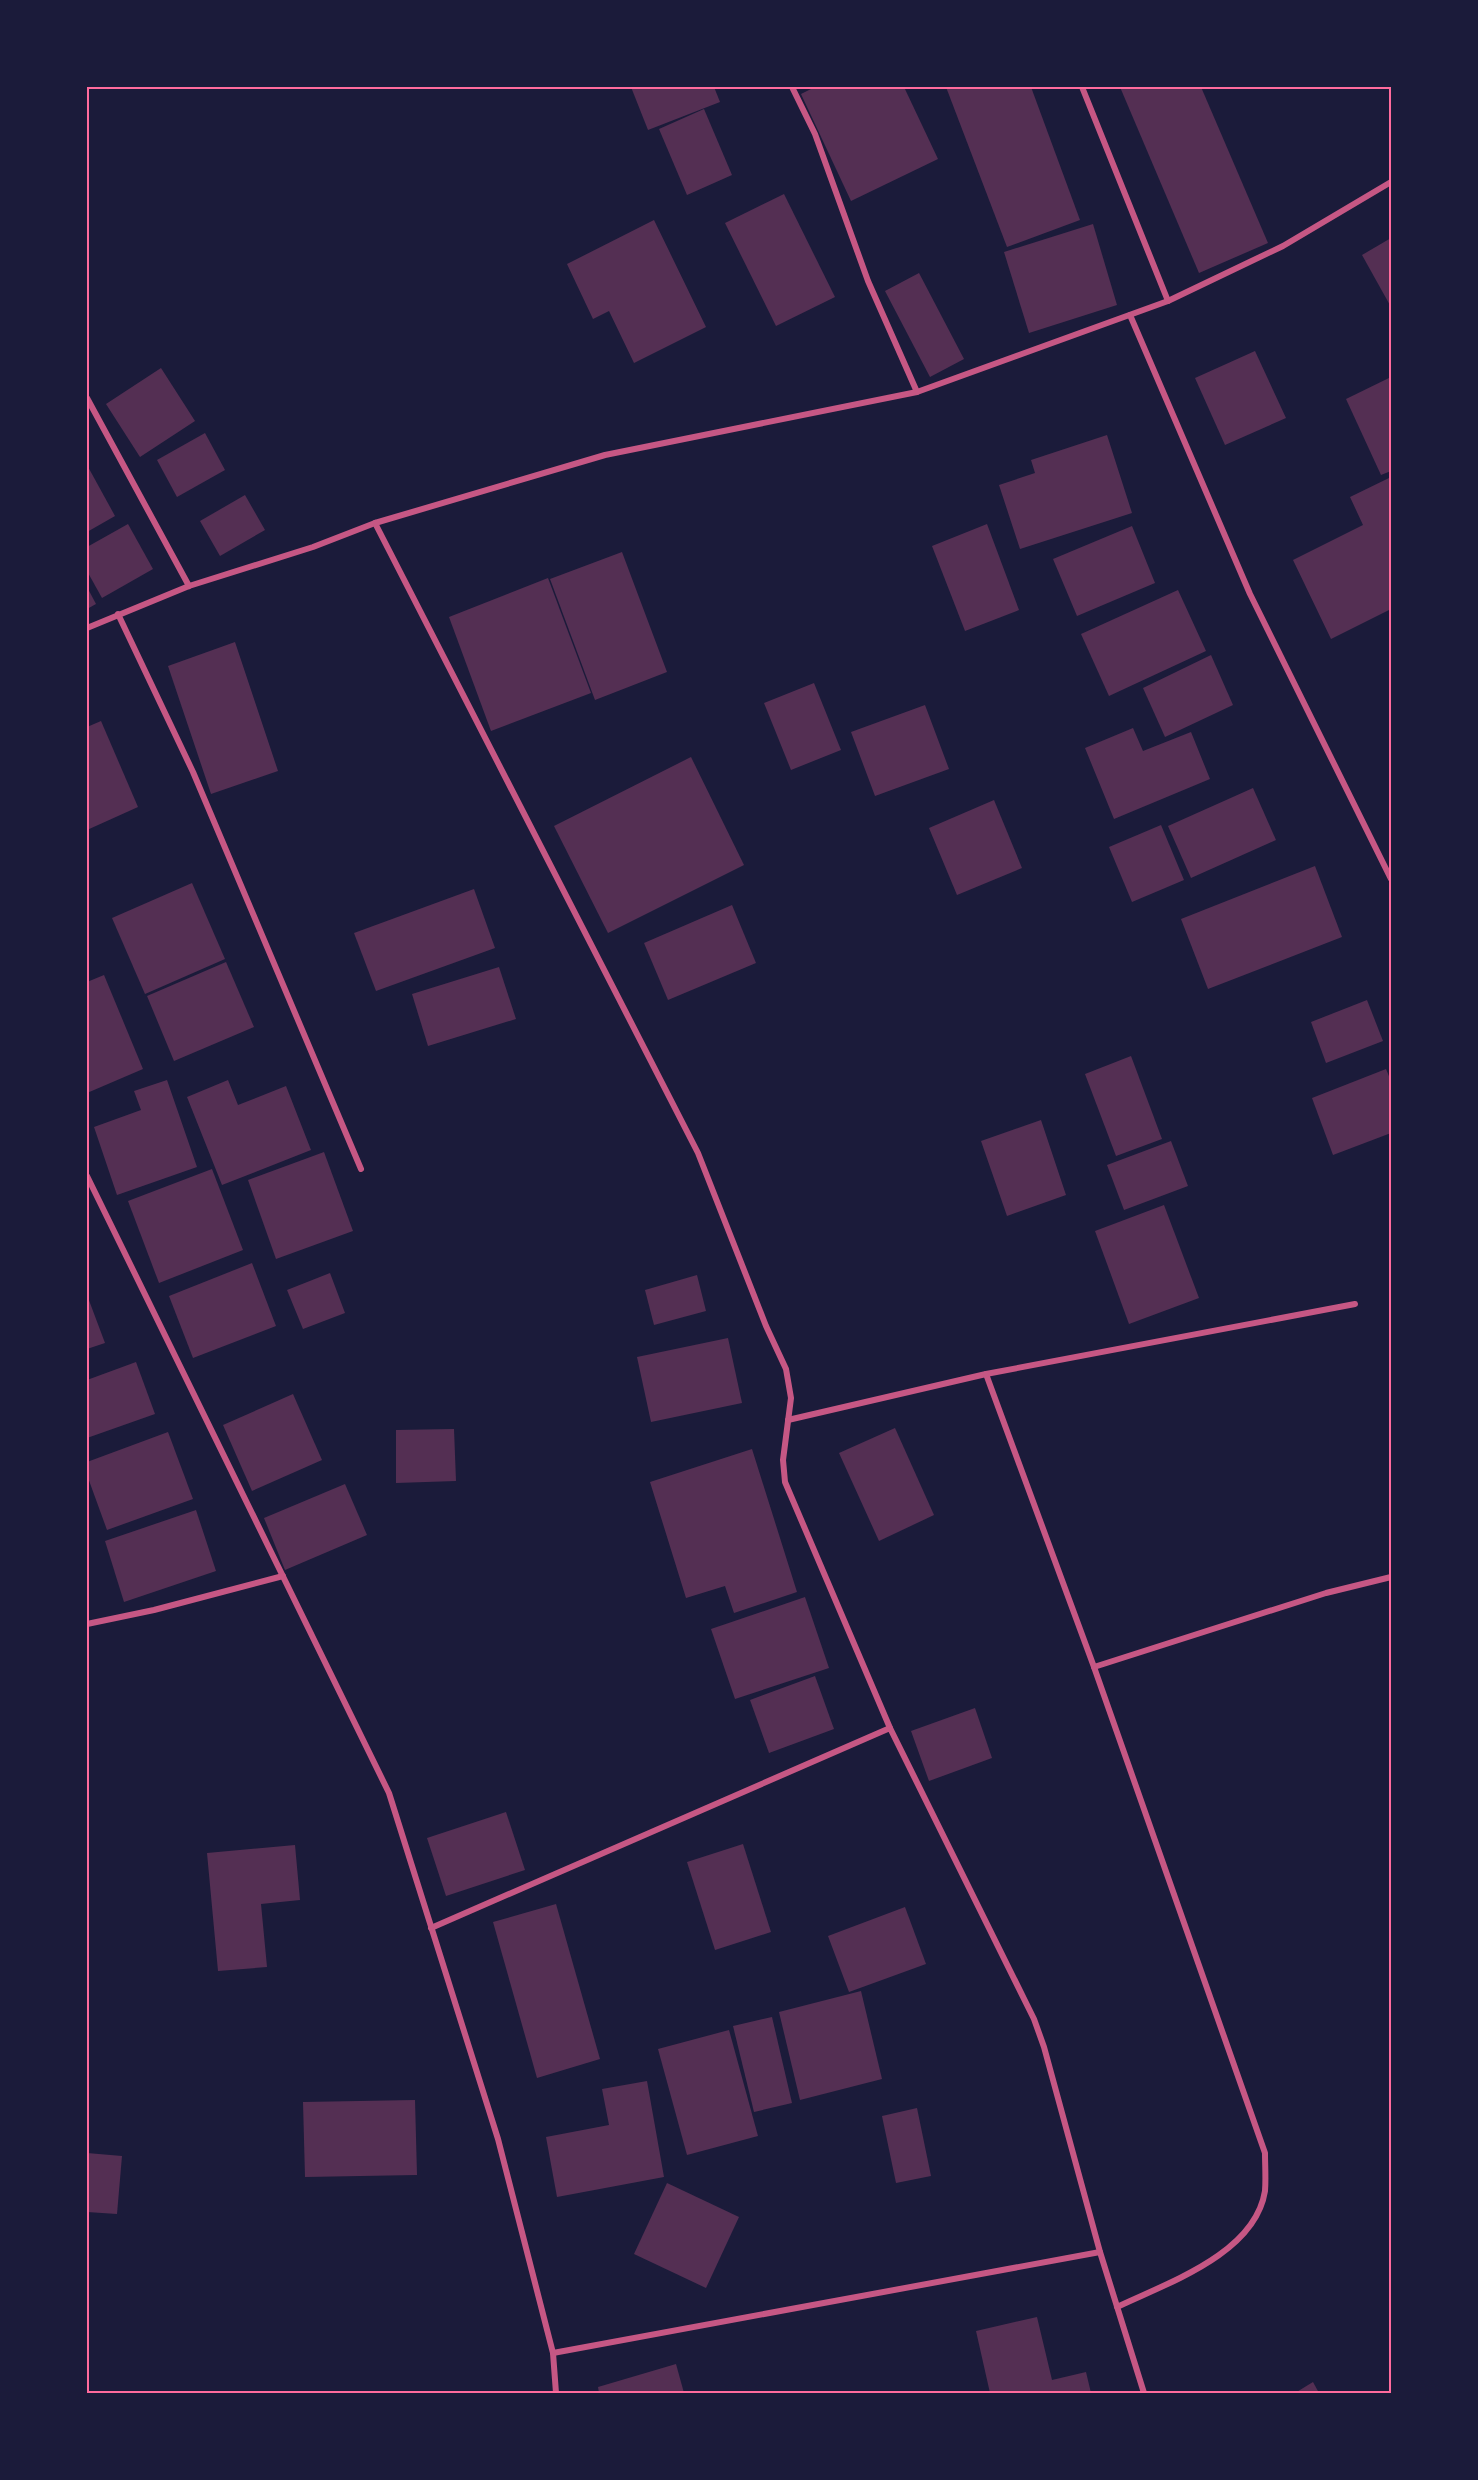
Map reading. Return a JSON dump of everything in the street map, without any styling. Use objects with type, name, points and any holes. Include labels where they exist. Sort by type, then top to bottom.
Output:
[{"type":"street","points":[[792,87],[815,134],[868,281],[917,392]]},
{"type":"street","points":[[1082,87],[1168,301]]},
{"type":"street","points":[[87,628],[189,585],[313,547],[375,523],[606,455],[917,392],[1168,301],[1283,246],[1391,182]]},
{"type":"street","points":[[1130,315],[1250,594],[1391,879]]},
{"type":"street","points":[[87,398],[189,585]]},
{"type":"street","points":[[375,523],[698,1153],[766,1326],[786,1369],[791,1398],[783,1460],[785,1482],[890,1728],[1034,2019],[1044,2047],[1100,2252],[1144,2393]]},
{"type":"street","points":[[118,614],[193,772],[361,1169]]},
{"type":"street","points":[[87,1176],[389,1793],[498,2139],[553,2353],[556,2393]]},
{"type":"street","points":[[788,1420],[986,1374],[1355,1304]]},
{"type":"street","points":[[986,1374],[1094,1667],[1264,2153],[1265,2191],[1255,2219],[1227,2251],[1201,2267],[1117,2307]]},
{"type":"street","points":[[87,1624],[154,1610],[283,1576]]},
{"type":"street","points":[[1094,1667],[1326,1593],[1391,1577]]},
{"type":"street","points":[[431,1928],[890,1728]]},
{"type":"street","points":[[553,2353],[1100,2252]]},
{"type":"building","points":[[631,87],[714,87],[720,102],[648,130]]},
{"type":"building","points":[[815,87],[904,87],[938,159],[851,201],[801,94]]},
{"type":"building","points":[[946,87],[1031,87],[1080,220],[1007,247]]},
{"type":"building","points":[[1120,87],[1201,87],[1268,243],[1199,273]]},
{"type":"building","points":[[704,109],[732,175],[687,195],[659,129]]},
{"type":"building","points":[[784,194],[835,297],[776,326],[725,223]]},
{"type":"building","points":[[654,220],[706,327],[634,363],[609,311],[593,319],[567,264]]},
{"type":"building","points":[[1093,224],[1117,305],[1029,333],[1004,252]]},
{"type":"building","points":[[1391,238],[1391,307],[1362,255]]},
{"type":"building","points":[[919,273],[964,359],[930,377],[885,291]]},
{"type":"building","points":[[1255,351],[1286,418],[1225,445],[1195,378]]},
{"type":"building","points":[[161,368],[195,421],[140,457],[106,404]]},
{"type":"building","points":[[1391,377],[1391,471],[1381,475],[1346,399]]},
{"type":"building","points":[[205,433],[225,470],[177,497],[157,460]]},
{"type":"building","points":[[1107,435],[1132,513],[1020,549],[999,485],[1035,473],[1031,460]]},
{"type":"building","points":[[87,465],[115,516],[87,532]]},
{"type":"building","points":[[1389,478],[1391,609],[1331,639],[1293,560],[1363,525],[1350,497]]},
{"type":"building","points":[[245,495],[265,530],[220,556],[200,521]]},
{"type":"building","points":[[128,524],[153,569],[102,598],[87,571],[87,547]]},
{"type":"building","points":[[987,524],[1019,610],[965,631],[932,546]]},
{"type":"building","points":[[1132,526],[1155,583],[1077,616],[1053,559]]},
{"type":"building","points":[[622,552],[667,672],[595,700],[550,579]]},
{"type":"building","points":[[548,578],[591,693],[491,731],[449,617]]},
{"type":"building","points":[[87,587],[96,604],[87,609]]},
{"type":"building","points":[[1178,590],[1206,651],[1109,696],[1081,634]]},
{"type":"building","points":[[235,642],[278,771],[211,794],[168,666]]},
{"type":"building","points":[[1211,655],[1233,705],[1165,737],[1143,688]]},
{"type":"building","points":[[814,683],[841,750],[791,770],[764,703]]},
{"type":"building","points":[[925,705],[949,769],[875,796],[851,732]]},
{"type":"building","points":[[101,721],[138,807],[87,830],[87,727]]},
{"type":"building","points":[[1133,728],[1143,751],[1191,732],[1210,779],[1114,819],[1085,748]]},
{"type":"building","points":[[691,757],[744,865],[608,933],[554,826]]},
{"type":"building","points":[[1253,788],[1276,840],[1191,878],[1168,826]]},
{"type":"building","points":[[994,800],[1022,868],[957,895],[929,828]]},
{"type":"building","points":[[1161,825],[1184,880],[1132,902],[1109,847]]},
{"type":"building","points":[[1315,866],[1342,937],[1208,989],[1181,919]]},
{"type":"building","points":[[192,883],[225,959],[145,994],[112,918]]},
{"type":"building","points":[[474,889],[495,948],[376,991],[354,933]]},
{"type":"building","points":[[732,905],[756,963],[668,1000],[644,943]]},
{"type":"building","points":[[226,962],[254,1027],[174,1061],[147,996]]},
{"type":"building","points":[[499,967],[516,1019],[428,1046],[412,994]]},
{"type":"building","points":[[104,975],[143,1069],[87,1093],[87,982]]},
{"type":"building","points":[[1367,1000],[1383,1041],[1326,1063],[1311,1022]]},
{"type":"building","points":[[1131,1056],[1162,1139],[1116,1156],[1085,1074]]},
{"type":"building","points":[[1386,1069],[1391,1081],[1391,1133],[1333,1155],[1312,1098]]},
{"type":"building","points":[[167,1080],[197,1167],[117,1195],[94,1127],[141,1110],[134,1091]]},
{"type":"building","points":[[228,1080],[238,1105],[286,1086],[311,1150],[222,1185],[187,1097]]},
{"type":"building","points":[[1041,1120],[1066,1195],[1007,1216],[981,1141]]},
{"type":"building","points":[[1171,1141],[1188,1186],[1124,1210],[1107,1165]]},
{"type":"building","points":[[324,1152],[353,1231],[276,1259],[248,1180]]},
{"type":"building","points":[[212,1169],[243,1250],[159,1283],[128,1201]]},
{"type":"building","points":[[1164,1205],[1199,1298],[1129,1324],[1095,1231]]},
{"type":"building","points":[[252,1263],[276,1326],[193,1358],[169,1296]]},
{"type":"building","points":[[330,1273],[345,1313],[303,1329],[287,1290]]},
{"type":"building","points":[[697,1275],[706,1311],[654,1325],[645,1290]]},
{"type":"building","points":[[87,1295],[105,1343],[87,1349]]},
{"type":"building","points":[[728,1338],[742,1403],[651,1422],[637,1357]]},
{"type":"building","points":[[136,1362],[155,1414],[87,1438],[87,1380]]},
{"type":"building","points":[[293,1394],[322,1460],[252,1491],[223,1425]]},
{"type":"building","points":[[895,1428],[934,1515],[879,1541],[839,1453]]},
{"type":"building","points":[[454,1429],[456,1481],[396,1483],[396,1430]]},
{"type":"building","points":[[168,1432],[193,1499],[107,1530],[87,1475],[87,1462]]},
{"type":"building","points":[[752,1449],[797,1592],[734,1613],[725,1586],[686,1598],[650,1482]]},
{"type":"building","points":[[345,1484],[367,1535],[285,1570],[264,1518]]},
{"type":"building","points":[[196,1510],[216,1571],[124,1602],[105,1541]]},
{"type":"building","points":[[805,1597],[829,1668],[735,1699],[711,1629]]},
{"type":"building","points":[[815,1676],[834,1729],[769,1753],[750,1700]]},
{"type":"building","points":[[975,1708],[992,1758],[929,1781],[911,1731]]},
{"type":"building","points":[[506,1812],[525,1870],[446,1896],[427,1838]]},
{"type":"building","points":[[743,1844],[771,1932],[715,1950],[687,1862]]},
{"type":"building","points":[[295,1845],[300,1900],[261,1904],[267,1967],[218,1971],[207,1853]]},
{"type":"building","points":[[556,1904],[600,2059],[537,2078],[493,1922]]},
{"type":"building","points":[[905,1907],[926,1964],[849,1992],[828,1936]]},
{"type":"building","points":[[861,1991],[882,2079],[800,2100],[779,2012]]},
{"type":"building","points":[[772,2017],[792,2103],[754,2112],[733,2026]]},
{"type":"building","points":[[729,2030],[758,2136],[687,2155],[658,2049]]},
{"type":"building","points":[[647,2081],[664,2177],[557,2197],[546,2137],[609,2125],[602,2089]]},
{"type":"building","points":[[415,2100],[417,2175],[305,2177],[303,2102]]},
{"type":"building","points":[[917,2108],[931,2176],[896,2183],[882,2116]]},
{"type":"building","points":[[87,2153],[122,2156],[117,2214],[87,2212]]},
{"type":"building","points":[[667,2183],[739,2217],[706,2288],[634,2254]]},
{"type":"building","points":[[1037,2317],[1052,2380],[1086,2372],[1091,2393],[990,2393],[976,2331]]},
{"type":"building","points":[[676,2364],[684,2393],[599,2393],[598,2387]]},
{"type":"building","points":[[1313,2382],[1319,2393],[1295,2393]]}]
